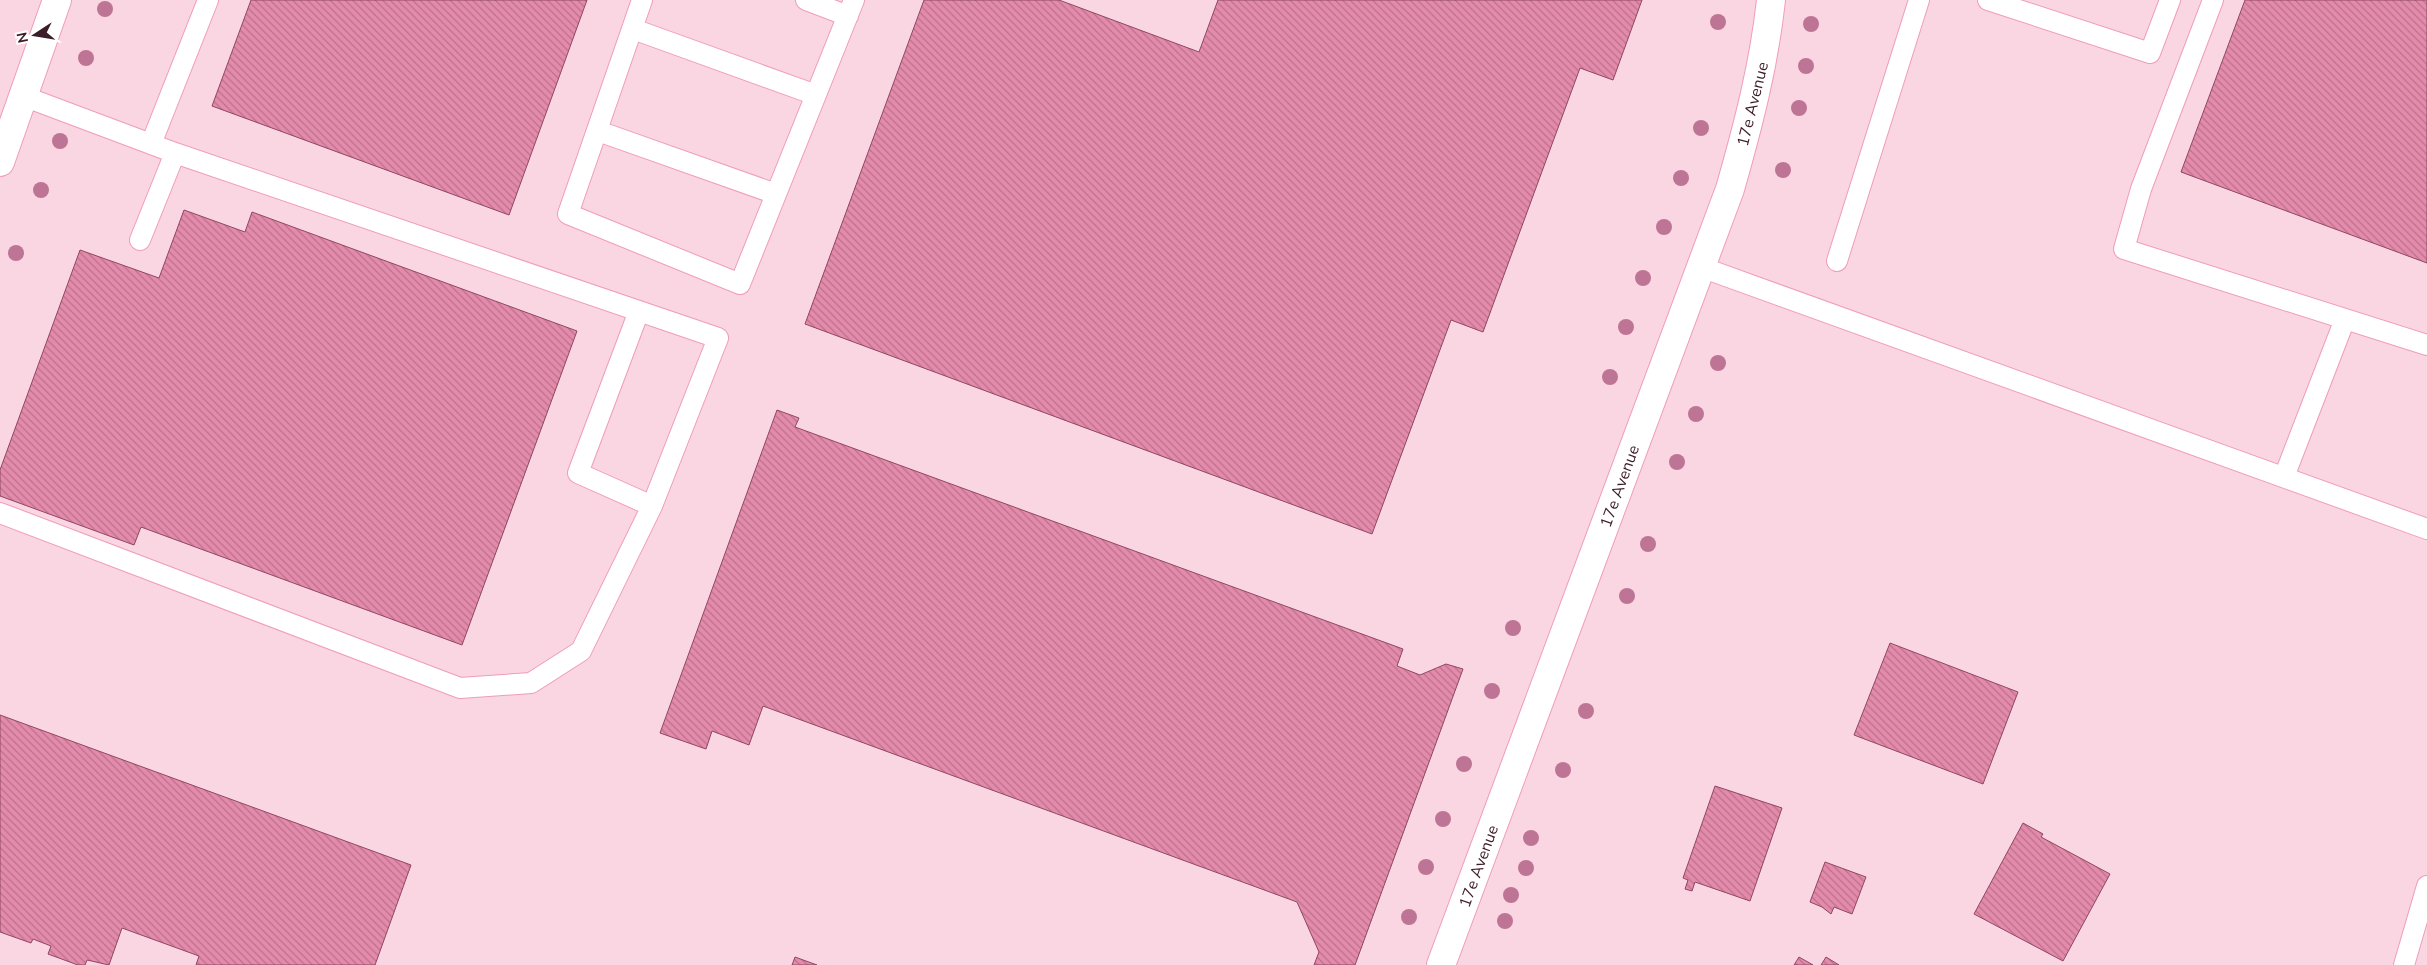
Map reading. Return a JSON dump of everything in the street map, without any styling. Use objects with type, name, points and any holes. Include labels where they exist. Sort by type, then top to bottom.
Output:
[{"type":"street","points":[[0,162],[57,0]]},
{"type":"street","name":"17e Avenue","points":[[1441,965],[1730,189],[1754,104],[1767,42],[1771,0]]},
{"type":"lane","points":[[151,144],[208,0]]},
{"type":"lane","points":[[642,0],[568,214],[740,284],[851,8],[806,0]]},
{"type":"lane","points":[[1837,261],[1918,0]]},
{"type":"lane","points":[[1988,0],[2150,53],[2170,0]]},
{"type":"lane","points":[[2213,0],[2141,189],[2124,248],[2427,345]]},
{"type":"lane","points":[[633,29],[816,95]]},
{"type":"lane","points":[[0,512],[460,688],[531,683],[581,651],[652,506],[718,338],[175,153],[23,96]]},
{"type":"lane","points":[[598,131],[776,194]]},
{"type":"lane","points":[[140,240],[175,153]]},
{"type":"lane","points":[[1701,267],[2284,477],[2426,524]]},
{"type":"lane","points":[[639,311],[578,473],[652,506]]},
{"type":"lane","points":[[2284,477],[2345,319]]},
{"type":"lane","points":[[2404,965],[2427,886]]},
{"type":"building","points":[[251,0],[587,0],[509,215],[212,106]]},
{"type":"building","points":[[924,0],[1059,0],[1199,52],[1218,0],[1642,0],[1613,80],[1580,68],[1483,332],[1451,320],[1372,534],[805,324]]},
{"type":"building","points":[[2245,0],[2427,0],[2427,263],[2181,172]]},
{"type":"building","points":[[184,210],[245,232],[252,212],[577,331],[462,645],[141,527],[134,545],[0,496],[0,470],[80,250],[159,278]]},
{"type":"building","points":[[777,410],[799,418],[795,427],[1403,649],[1397,666],[1420,675],[1446,664],[1463,669],[1355,965],[1314,965],[1319,952],[1297,902],[763,706],[749,745],[712,731],[706,749],[660,733]]},
{"type":"building","points":[[1890,643],[2018,692],[1983,784],[1854,735]]},
{"type":"building","points":[[0,715],[411,865],[375,965],[196,965],[199,956],[122,928],[109,965],[87,960],[85,965],[78,965],[48,954],[51,946],[33,939],[31,943],[0,932]]},
{"type":"building","points":[[1715,786],[1782,808],[1750,901],[1695,882],[1692,891],[1685,889],[1688,880],[1683,878]]},
{"type":"building","points":[[2023,823],[2043,834],[2041,837],[2110,874],[2063,961],[1974,914]]},
{"type":"building","points":[[1825,862],[1866,877],[1852,914],[1834,907],[1831,914],[1822,907],[1810,902]]},
{"type":"building","points":[[795,957],[817,965],[792,965]]},
{"type":"building","points":[[1799,957],[1813,965],[1794,965]]},
{"type":"building","points":[[1826,957],[1839,965],[1821,965]]}]
